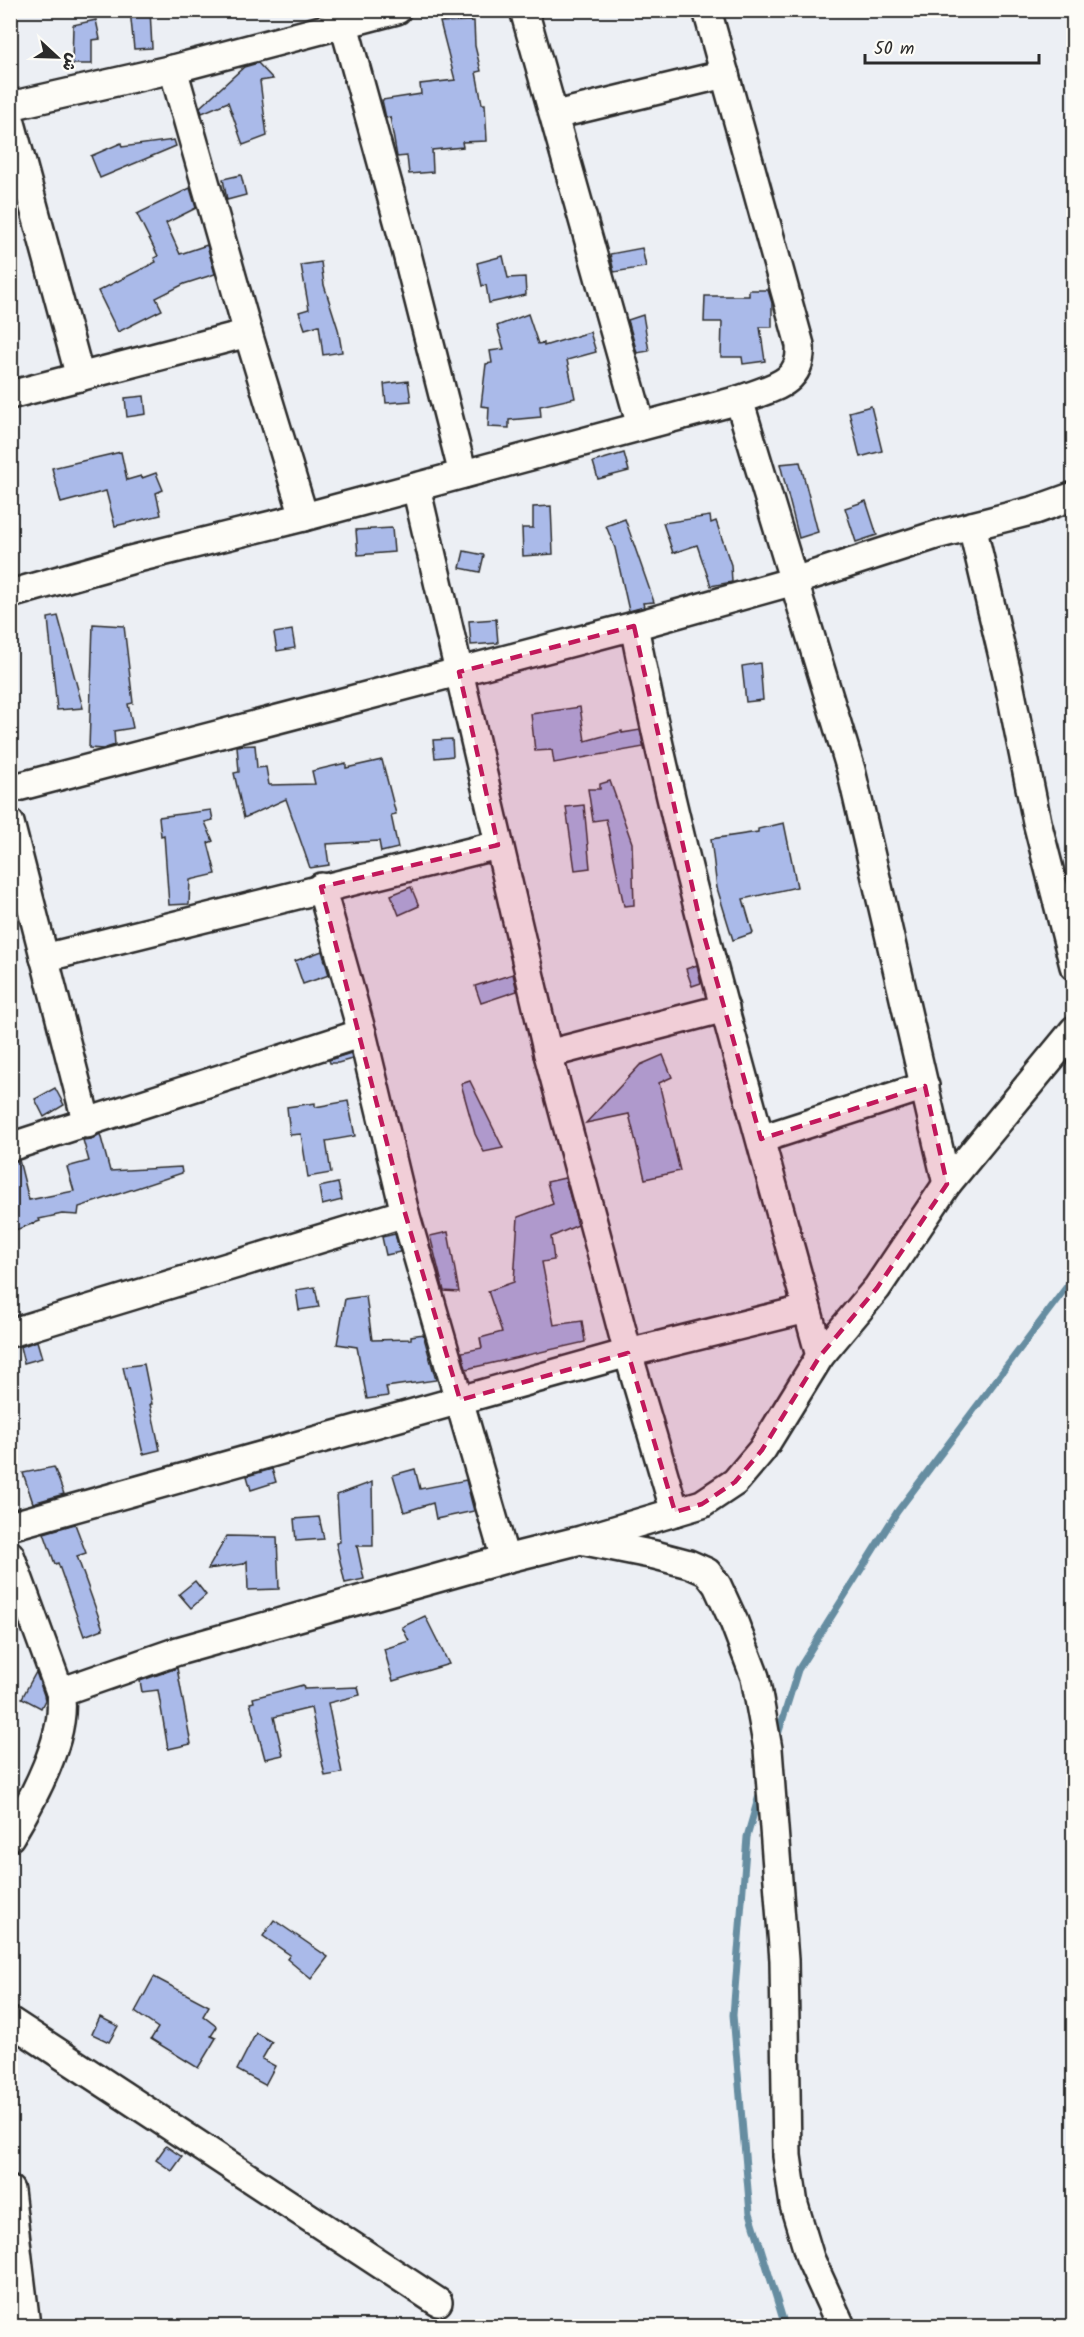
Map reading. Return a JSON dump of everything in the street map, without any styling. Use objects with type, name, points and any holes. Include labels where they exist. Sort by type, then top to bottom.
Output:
[{"type":"street","points":[[10,106],[173,69],[397,10]]},
{"type":"street","points":[[524,10],[641,426]]},
{"type":"street","points":[[10,594],[130,560],[416,487],[740,400],[784,383],[798,369],[801,359],[800,345],[708,10]]},
{"type":"street","points":[[344,24],[405,246],[463,474]]},
{"type":"street","points":[[173,69],[248,333],[304,516]]},
{"type":"street","points":[[555,115],[725,74]]},
{"type":"street","points":[[10,119],[80,376]]},
{"type":"street","points":[[10,394],[248,333]]},
{"type":"street","points":[[740,400],[850,770],[947,1184]]},
{"type":"street","points":[[416,487],[548,1054],[628,1353],[675,1512]]},
{"type":"street","points":[[10,789],[240,731],[634,626],[794,581],[936,535],[1035,510],[1074,496]]},
{"type":"street","points":[[972,525],[1008,678],[1037,822],[1074,966]]},
{"type":"street","points":[[634,626],[652,717],[700,921],[820,1356]]},
{"type":"street","points":[[10,823],[87,1124]]},
{"type":"street","points":[[44,958],[321,887],[498,845]]},
{"type":"street","points":[[321,887],[362,1033],[405,1213],[505,1559]]},
{"type":"street","points":[[548,1054],[725,1008]]},
{"type":"street","points":[[60,1692],[178,1651],[505,1559],[581,1540],[702,1504],[735,1482],[762,1450],[820,1356],[877,1288],[947,1184],[1074,1030]]},
{"type":"street","points":[[10,1148],[362,1033]]},
{"type":"street","points":[[761,1139],[925,1086]]},
{"type":"street","points":[[10,1333],[405,1213]]},
{"type":"street","points":[[10,1526],[628,1353],[807,1309]]},
{"type":"street","points":[[581,1540],[655,1555],[690,1564],[707,1572],[717,1585],[734,1622],[755,1677],[768,1749],[784,1960],[787,2156],[794,2205],[810,2258],[841,2326]]},
{"type":"street","points":[[10,1555],[60,1692],[63,1706],[62,1720],[52,1752],[26,1811],[10,1837]]},
{"type":"street","points":[[10,2021],[438,2302]]},
{"type":"street","points":[[10,2190],[26,2326]]},
{"type":"highlighted area","points":[[634,626],[700,921],[761,1139],[925,1086],[947,1184],[877,1288],[820,1356],[762,1450],[735,1482],[702,1504],[675,1512],[628,1353],[460,1400],[405,1213],[321,887],[498,845],[459,672]]},
{"type":"building","points":[[130,10],[150,10],[152,48],[134,49]]},
{"type":"building","points":[[96,20],[100,39],[92,40],[92,64],[72,64],[73,25]]},
{"type":"building","points":[[474,21],[475,46],[481,71],[476,72],[482,104],[485,104],[487,141],[462,142],[463,147],[432,150],[433,172],[409,174],[407,156],[397,157],[390,117],[386,118],[382,100],[421,94],[420,84],[455,80],[440,22]]},
{"type":"building","points":[[258,63],[273,79],[260,81],[267,136],[243,145],[228,102],[202,113],[200,107],[244,67]]},
{"type":"building","points":[[174,140],[176,146],[100,178],[91,156],[121,143],[122,147]]},
{"type":"building","points":[[241,175],[246,195],[227,200],[223,179]]},
{"type":"building","points":[[190,188],[196,208],[166,223],[180,254],[207,245],[215,274],[184,284],[156,298],[162,310],[118,332],[98,291],[156,262],[154,258],[158,256],[137,214]]},
{"type":"building","points":[[642,248],[646,267],[614,272],[610,254]]},
{"type":"building","points":[[503,256],[508,278],[525,277],[526,295],[489,303],[486,285],[482,286],[477,263]]},
{"type":"building","points":[[321,262],[324,285],[338,329],[342,352],[323,355],[319,325],[305,329],[299,312],[309,309],[301,265]]},
{"type":"building","points":[[749,290],[768,290],[772,303],[772,327],[760,327],[765,361],[743,364],[742,357],[721,357],[722,322],[704,322],[705,296],[749,296]]},
{"type":"building","points":[[528,314],[538,344],[544,343],[544,346],[590,332],[596,352],[567,360],[575,398],[540,406],[541,417],[509,420],[509,428],[488,427],[489,407],[481,406],[486,364],[492,363],[490,351],[504,349],[497,326]]},
{"type":"building","points":[[643,315],[649,351],[637,353],[628,320]]},
{"type":"building","points":[[408,381],[411,401],[386,403],[384,384]]},
{"type":"building","points":[[144,396],[146,414],[127,417],[125,398]]},
{"type":"building","points":[[871,406],[882,451],[860,457],[849,412]]},
{"type":"building","points":[[121,452],[127,480],[156,473],[163,490],[156,493],[161,515],[115,526],[106,491],[61,503],[52,468]]},
{"type":"building","points":[[624,453],[629,471],[598,479],[593,462]]},
{"type":"building","points":[[800,462],[818,532],[799,538],[780,464]]},
{"type":"building","points":[[866,501],[877,535],[856,542],[845,508]]},
{"type":"building","points":[[551,506],[553,554],[523,556],[522,528],[533,528],[533,507]]},
{"type":"building","points":[[710,516],[711,523],[716,521],[731,565],[732,582],[711,586],[697,545],[673,553],[663,523]]},
{"type":"building","points":[[625,519],[654,602],[643,603],[644,607],[629,611],[615,548],[606,526]]},
{"type":"building","points":[[392,528],[394,552],[358,555],[356,530]]},
{"type":"building","points":[[464,551],[484,555],[480,572],[460,568]]},
{"type":"building","points":[[58,616],[83,708],[57,710],[48,618]]},
{"type":"building","points":[[496,619],[498,643],[471,645],[469,621]]},
{"type":"building","points":[[93,624],[124,626],[133,703],[128,704],[133,728],[114,731],[115,745],[103,749],[89,748]]},
{"type":"building","points":[[292,630],[295,648],[277,651],[274,633]]},
{"type":"building","points":[[760,663],[763,700],[746,702],[742,666]]},
{"type":"building","points":[[580,707],[585,741],[622,731],[622,733],[640,730],[644,747],[554,763],[552,750],[535,751],[531,714]]},
{"type":"building","points":[[452,739],[453,756],[435,758],[433,740]]},
{"type":"building","points":[[255,745],[257,768],[266,767],[269,785],[315,784],[312,771],[346,763],[346,768],[382,760],[396,814],[391,815],[398,848],[381,852],[379,841],[326,844],[329,865],[310,868],[286,799],[244,818],[234,773],[239,772],[237,746]]},
{"type":"building","points":[[610,781],[632,843],[634,905],[624,906],[606,819],[593,821],[588,789],[600,789],[600,784]]},
{"type":"building","points":[[584,805],[590,868],[575,870],[566,807]]},
{"type":"building","points":[[211,810],[213,820],[205,822],[213,841],[208,843],[216,874],[190,880],[189,904],[169,905],[164,835],[161,836],[159,817]]},
{"type":"building","points":[[784,823],[797,887],[743,899],[753,933],[733,940],[717,888],[711,839],[758,832],[758,829]]},
{"type":"building","points":[[411,887],[419,906],[399,915],[391,895]]},
{"type":"building","points":[[322,951],[329,975],[303,984],[295,961]]},
{"type":"building","points":[[697,965],[701,983],[692,986],[686,969]]},
{"type":"building","points":[[513,974],[517,991],[481,1003],[475,986]]},
{"type":"building","points":[[351,1053],[352,1059],[330,1063],[329,1060]]},
{"type":"building","points":[[663,1055],[672,1077],[659,1083],[680,1171],[645,1179],[629,1114],[586,1123],[640,1065]]},
{"type":"building","points":[[470,1081],[503,1148],[484,1152],[475,1134],[461,1084]]},
{"type":"building","points":[[55,1088],[64,1105],[44,1117],[35,1099]]},
{"type":"building","points":[[348,1101],[355,1136],[326,1141],[331,1173],[308,1177],[301,1134],[290,1135],[287,1107],[315,1103],[315,1107]]},
{"type":"building","points":[[100,1134],[110,1171],[181,1167],[182,1173],[79,1207],[78,1215],[62,1214],[39,1219],[40,1221],[10,1232],[10,1162],[19,1160],[29,1200],[74,1191],[67,1167],[89,1161],[83,1140]]},
{"type":"building","points":[[565,1178],[578,1225],[551,1237],[554,1260],[542,1262],[554,1325],[582,1321],[585,1342],[466,1369],[462,1352],[482,1348],[480,1338],[502,1332],[488,1291],[514,1282],[518,1217],[553,1204],[547,1182]]},
{"type":"building","points":[[338,1183],[342,1200],[322,1205],[319,1187]]},
{"type":"building","points":[[448,1232],[459,1292],[444,1291],[430,1236]]},
{"type":"building","points":[[395,1234],[400,1252],[386,1255],[382,1237]]},
{"type":"building","points":[[315,1287],[319,1307],[299,1310],[296,1290]]},
{"type":"building","points":[[366,1296],[372,1340],[411,1339],[411,1336],[423,1334],[436,1380],[386,1387],[388,1396],[367,1399],[357,1347],[337,1344],[345,1299]]},
{"type":"building","points":[[37,1341],[42,1358],[24,1363],[20,1347]]},
{"type":"building","points":[[144,1364],[160,1450],[143,1454],[123,1367]]},
{"type":"building","points":[[54,1467],[64,1494],[33,1503],[23,1473]]},
{"type":"building","points":[[272,1469],[276,1482],[251,1490],[247,1476]]},
{"type":"building","points":[[415,1469],[420,1489],[466,1480],[474,1511],[436,1519],[433,1503],[404,1512],[393,1475]]},
{"type":"building","points":[[372,1482],[373,1546],[357,1546],[364,1579],[345,1583],[336,1543],[340,1542],[337,1495]]},
{"type":"building","points":[[319,1517],[324,1539],[296,1541],[294,1519]]},
{"type":"building","points":[[75,1524],[86,1553],[77,1556],[103,1629],[84,1636],[58,1563],[55,1564],[44,1533]]},
{"type":"building","points":[[227,1536],[277,1537],[279,1589],[248,1590],[247,1561],[243,1564],[208,1569]]},
{"type":"building","points":[[195,1581],[206,1595],[191,1608],[179,1594]]},
{"type":"building","points":[[425,1616],[449,1664],[393,1681],[384,1649],[409,1641],[402,1627]]},
{"type":"building","points":[[177,1668],[191,1744],[168,1749],[158,1690],[142,1692],[140,1681]]},
{"type":"building","points":[[36,1672],[45,1700],[41,1708],[22,1698]]},
{"type":"building","points":[[303,1685],[304,1689],[358,1687],[360,1695],[328,1703],[342,1773],[325,1776],[311,1708],[274,1717],[283,1755],[265,1759],[250,1703],[254,1702],[253,1698]]},
{"type":"building","points":[[274,1920],[328,1957],[311,1979],[287,1959],[290,1955],[263,1936]]},
{"type":"building","points":[[154,1977],[209,2006],[203,2016],[217,2027],[211,2036],[216,2038],[198,2068],[151,2039],[158,2028],[135,2012]]},
{"type":"building","points":[[100,2017],[118,2026],[109,2042],[92,2034]]},
{"type":"building","points":[[256,2033],[272,2042],[262,2059],[275,2066],[265,2085],[237,2070]]},
{"type":"building","points":[[166,2146],[182,2157],[172,2171],[156,2160]]},
{"type":"waterway","points":[[776,1741],[798,1670],[897,1512],[1074,1277]]},
{"type":"waterway","points":[[760,1792],[747,1837],[733,2015],[750,2213],[785,2326]]}]
